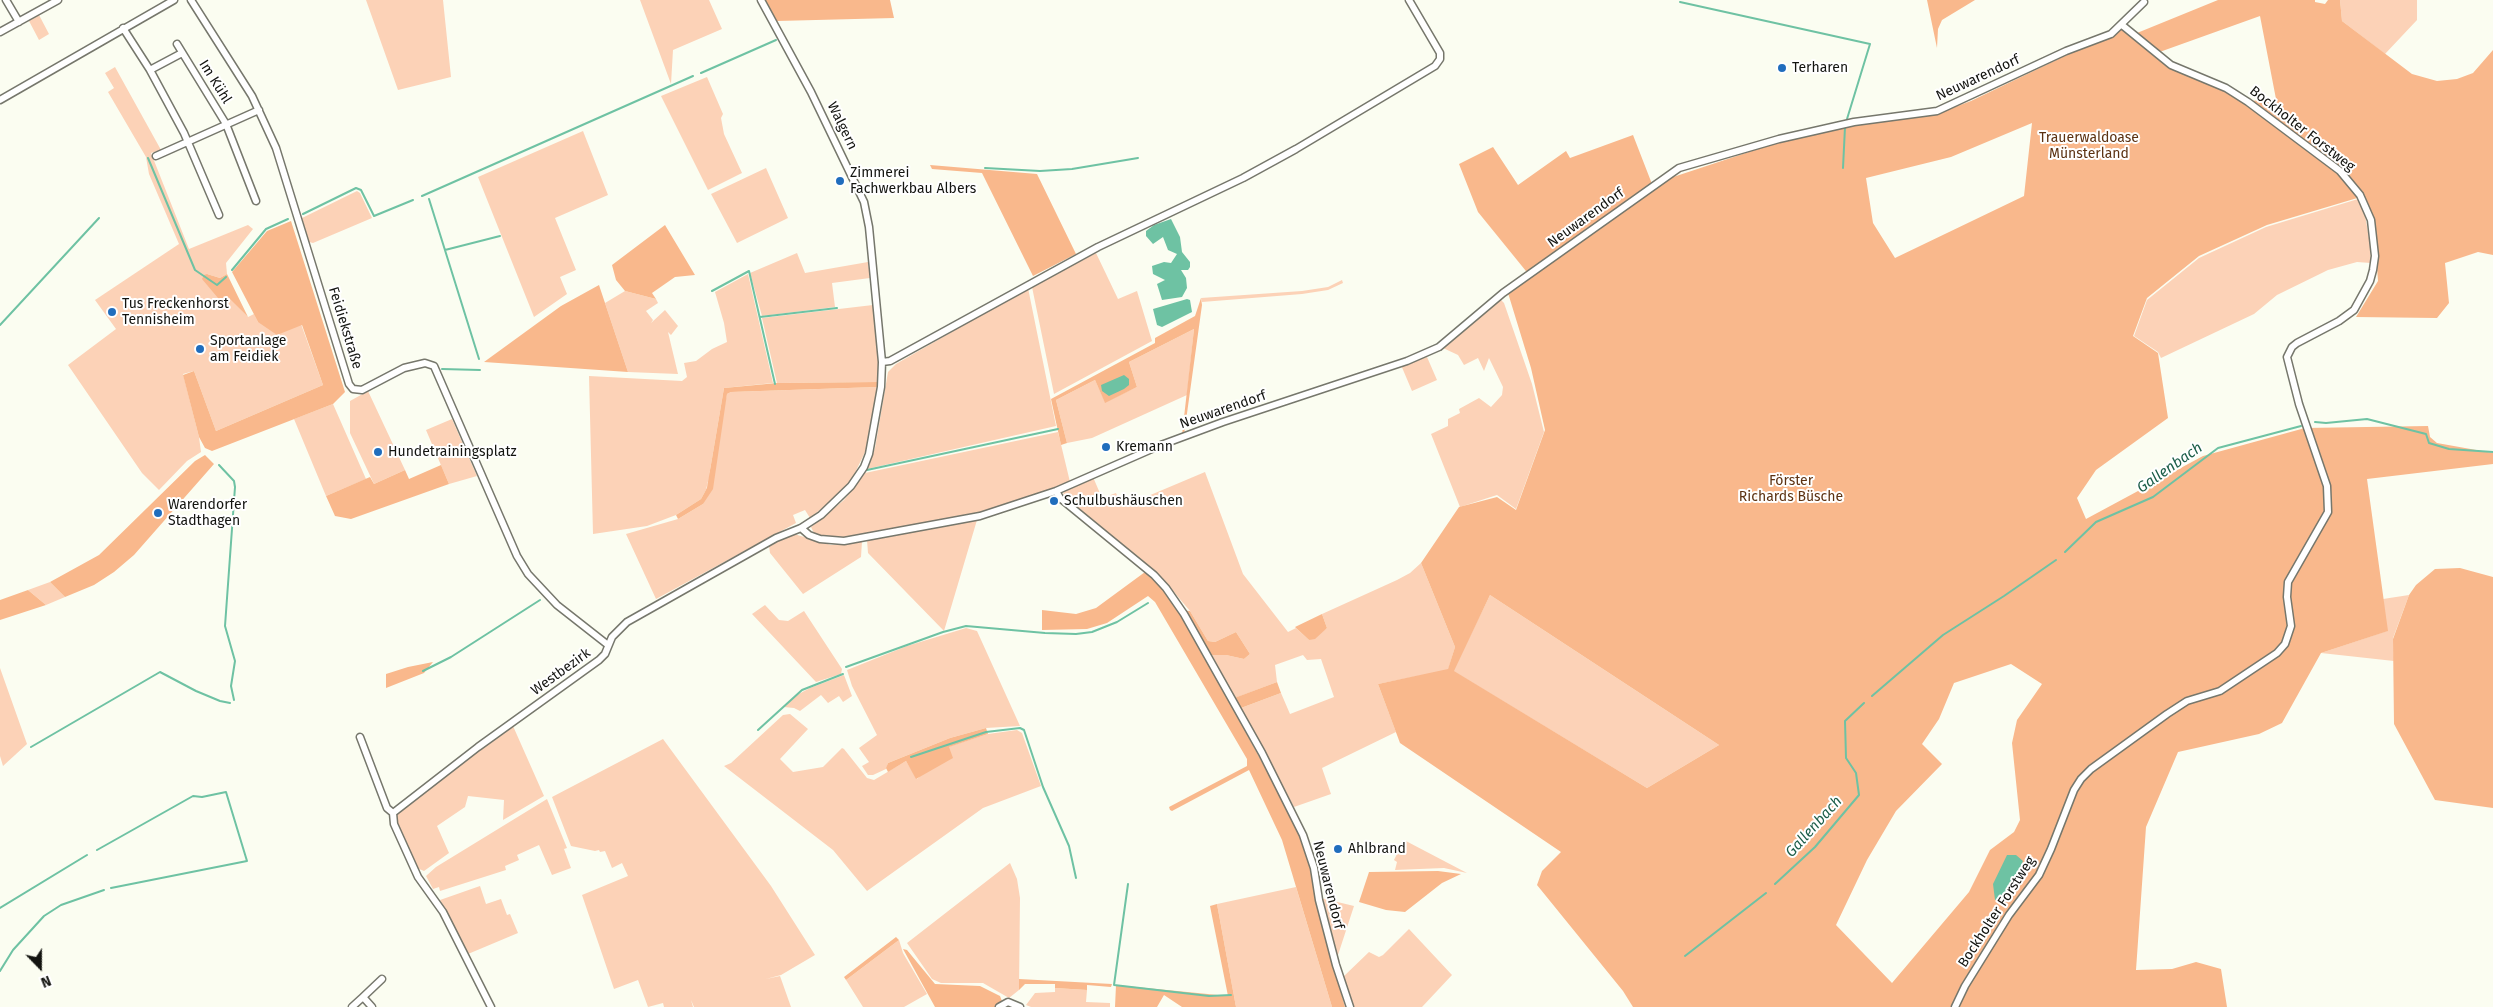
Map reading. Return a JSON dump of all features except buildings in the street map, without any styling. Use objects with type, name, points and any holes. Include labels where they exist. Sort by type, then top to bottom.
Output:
[{"type":"street","points":[[6,0],[19,22]]},
{"type":"street","points":[[0,32],[58,0]]},
{"type":"street","points":[[0,100],[174,0]]},
{"type":"street","name":"Feidiekstraße","points":[[191,0],[259,110],[283,170],[353,389],[362,390],[404,368],[416,364],[434,366],[517,556],[528,574],[557,604],[608,646]]},
{"type":"street","name":"Walgern","points":[[761,0],[811,92],[864,202],[882,362]]},
{"type":"street","points":[[882,362],[890,361],[1098,247],[1243,178],[1296,149],[1435,66],[1440,59],[1440,54],[1409,0]]},
{"type":"street","name":"Neuwarendorf","points":[[801,528],[809,535],[820,539],[844,541],[980,516],[1056,492],[1161,445],[1400,364],[1439,347],[1504,293],[1679,168],[1779,139],[1854,122],[1937,111],[2066,50],[2103,37],[2122,25],[2144,2]]},
{"type":"street","name":"Bockholter Forstweg","points":[[1955,1007],[1965,986],[2004,923],[2039,875],[2052,849],[2074,790],[2081,779],[2091,769],[2167,714],[2187,701],[2220,691],[2276,653],[2285,644],[2291,626],[2287,598],[2288,582],[2328,512],[2327,486],[2299,404],[2287,357],[2292,347],[2297,343],[2339,321],[2354,310],[2370,281],[2373,270],[2375,256],[2371,220],[2360,195],[2340,171],[2248,102],[2226,88],[2171,65],[2122,25]]},
{"type":"street","points":[[123,28],[150,70],[188,142],[219,215]]},
{"type":"street","name":"Im Kühl","points":[[177,44],[226,124],[256,201]]},
{"type":"street","name":"Im Kühl","points":[[150,70],[182,53]]},
{"type":"street","name":"Im Kühl","points":[[156,156],[259,110]]},
{"type":"street","name":"Westbezirk","points":[[393,813],[463,758],[599,660],[620,627],[627,622],[776,538],[801,528],[821,515],[851,486],[869,454],[881,386],[882,362]]},
{"type":"street","name":"Neuwarendorf","points":[[1056,492],[1060,498],[1154,575],[1166,588],[1184,614],[1262,753],[1303,835],[1315,871],[1319,900],[1336,965],[1350,1007]]},
{"type":"street","points":[[360,737],[387,808],[393,813],[394,824],[416,872],[426,890],[443,912],[491,1007]]},
{"type":"street","points":[[352,1007],[382,979]]},
{"type":"street","points":[[362,997],[372,1007]]},
{"type":"street","points":[[999,1007],[1008,1002],[1020,1007]]},
{"type":"shaded area","points":[[366,0],[443,0],[451,77],[398,90]]},
{"type":"shaded area","points":[[640,0],[709,0],[722,29],[673,50],[671,84]]},
{"type":"shaded area","points":[[2340,0],[2417,0],[2417,20],[2385,54],[2342,21]]},
{"type":"shaded area","points":[[39,15],[49,34],[39,40],[29,21]]},
{"type":"shaded area","name":"Sportanlage am Feidiek","points":[[115,67],[161,150],[151,153],[189,249],[248,225],[253,229],[226,263],[227,274],[220,278],[207,274],[248,317],[254,314],[258,322],[301,324],[323,385],[216,431],[194,371],[183,374],[201,452],[187,461],[159,490],[142,473],[68,365],[116,329],[95,300],[179,244],[149,174],[146,157],[108,92],[114,88],[105,73]]},
{"type":"shaded area","points":[[707,77],[723,114],[721,118],[724,134],[742,173],[708,190],[661,96]]},
{"type":"shaded area","points":[[583,131],[608,195],[555,218],[576,270],[560,277],[567,294],[534,317],[478,177]]},
{"type":"shaded area","points":[[766,168],[788,218],[737,243],[711,194]]},
{"type":"shaded area","points":[[357,191],[360,193],[372,218],[313,243],[309,242],[302,218]]},
{"type":"shaded area","points":[[2358,199],[2365,215],[2371,263],[2357,262],[2328,270],[2277,295],[2254,314],[2161,358],[2158,352],[2134,336],[2147,300],[2199,258],[2266,227]]},
{"type":"shaded area","points":[[1171,219],[1180,237],[1182,252],[1190,262],[1190,267],[1188,270],[1181,270],[1186,278],[1187,288],[1182,297],[1162,300],[1157,284],[1165,280],[1153,274],[1152,266],[1164,262],[1171,263],[1177,254],[1168,250],[1163,237],[1153,244],[1146,236],[1146,231],[1154,225]]},
{"type":"shaded area","points":[[797,253],[805,273],[868,262],[870,278],[832,283],[835,307],[762,316],[750,273]]},
{"type":"shaded area","points":[[1096,253],[1118,299],[1137,291],[1152,341],[1054,394],[1032,287]]},
{"type":"shaded area","points":[[748,274],[773,383],[724,388],[707,488],[701,499],[676,515],[647,526],[593,534],[589,376],[682,381],[687,377],[684,363],[696,361],[712,349],[727,342],[724,323],[715,292]]},
{"type":"shaded area","points":[[1342,280],[1343,283],[1328,290],[1302,294],[1202,302],[1201,298],[1302,291],[1328,287]]},
{"type":"shaded area","points":[[1028,288],[1056,426],[867,469],[875,448],[888,372],[896,364]]},
{"type":"shaded area","points":[[625,291],[656,299],[658,303],[646,311],[653,320],[651,323],[665,310],[678,326],[671,335],[668,332],[678,374],[628,372],[605,303]]},
{"type":"shaded area","points":[[1187,299],[1190,300],[1192,312],[1162,327],[1157,325],[1153,309]]},
{"type":"shaded area","points":[[1500,299],[1504,303],[1532,384],[1544,432],[1516,509],[1497,495],[1460,507],[1431,434],[1448,426],[1448,419],[1460,413],[1459,409],[1479,398],[1491,407],[1502,395],[1503,387],[1489,358],[1484,371],[1478,358],[1464,365],[1458,355],[1443,348]]},
{"type":"shaded area","points":[[873,305],[879,365],[878,382],[777,383],[762,318]]},
{"type":"shaded area","points":[[1194,329],[1187,395],[1092,438],[1067,443],[1056,400],[1095,380],[1105,402],[1137,387],[1129,362]]},
{"type":"shaded area","points":[[1427,357],[1437,380],[1412,391],[1401,365]]},
{"type":"shaded area","points":[[1124,375],[1129,379],[1129,385],[1124,389],[1109,396],[1102,391],[1101,385]]},
{"type":"shaded area","points":[[877,387],[867,448],[851,481],[838,495],[810,518],[805,510],[793,515],[796,523],[656,599],[626,534],[678,519],[703,504],[727,394],[731,392]]},
{"type":"shaded area","name":"Hundetrainingsplatz","points":[[368,391],[405,470],[374,484],[350,433],[350,401]]},
{"type":"shaded area","points":[[333,404],[366,479],[326,496],[294,419]]},
{"type":"shaded area","points":[[452,419],[477,476],[449,484],[426,430]]},
{"type":"shaded area","points":[[1058,432],[1070,482],[1052,489],[979,513],[846,538],[822,536],[814,533],[811,527],[844,500],[865,473]]},
{"type":"shaded area","points":[[1205,472],[1243,574],[1288,632],[1296,628],[1309,640],[1327,628],[1322,614],[1397,580],[1410,573],[1421,563],[1455,647],[1448,670],[1378,684],[1396,732],[1322,768],[1331,794],[1294,807],[1241,708],[1281,693],[1290,714],[1334,697],[1321,659],[1307,660],[1303,655],[1275,665],[1277,682],[1235,698],[1212,655],[1226,655],[1244,659],[1250,654],[1236,632],[1215,642],[1208,641],[1190,611],[1162,578],[1063,496],[1064,490],[1093,477],[1102,498],[1116,493],[1122,507]]},
{"type":"shaded area","points":[[977,520],[944,631],[868,553],[867,540]]},
{"type":"shaded area","points":[[794,534],[831,545],[862,541],[861,557],[803,594],[770,553],[769,546]]},
{"type":"shaded area","points":[[50,582],[65,597],[46,605],[28,590]]},
{"type":"shaded area","points":[[1490,595],[1719,745],[1647,788],[1453,671]]},
{"type":"shaded area","points":[[2409,595],[2393,638],[2394,661],[2321,653],[2387,631],[2383,599]]},
{"type":"shaded area","points":[[765,605],[779,620],[788,621],[804,611],[842,669],[841,674],[816,682],[752,614]]},
{"type":"shaded area","points":[[966,628],[977,631],[1020,726],[986,728],[950,738],[888,763],[886,769],[873,775],[868,775],[862,766],[869,762],[859,748],[877,735],[852,686],[847,670],[907,646]]},
{"type":"shaded area","points":[[0,668],[27,744],[3,766],[0,756]]},
{"type":"shaded area","points":[[844,675],[852,696],[843,702],[839,696],[828,703],[821,695],[800,711],[784,707],[795,696],[810,688]]},
{"type":"shaded area","points":[[790,714],[808,729],[780,759],[793,772],[823,767],[842,748],[867,778],[874,780],[906,761],[917,779],[948,747],[988,734],[1017,730],[1022,733],[1041,786],[983,808],[867,891],[833,850],[724,766],[731,763],[783,715]]},
{"type":"shaded area","points":[[513,726],[544,796],[503,820],[504,800],[468,796],[465,807],[437,826],[449,853],[424,871],[417,868],[396,821],[397,812]]},
{"type":"shaded area","points":[[663,739],[771,886],[815,955],[781,975],[766,979],[780,976],[791,1007],[694,1007],[691,1000],[693,1007],[664,1007],[663,1003],[648,1007],[638,980],[614,989],[582,895],[628,876],[622,863],[612,868],[605,851],[600,852],[599,850],[595,851],[571,846],[552,797]]},
{"type":"shaded area","points":[[547,799],[567,848],[564,849],[571,868],[552,875],[539,845],[517,855],[519,860],[505,866],[506,870],[440,891],[439,887],[433,889],[426,876],[436,867]]},
{"type":"shaded area","points":[[1404,840],[1467,873],[1444,868],[1395,870],[1397,862],[1394,860]]},
{"type":"shaded area","points":[[2007,855],[2016,855],[2023,861],[2012,892],[2005,899],[1995,900],[1993,884]]},
{"type":"shaded area","points":[[1010,863],[1017,879],[1020,898],[1019,990],[1009,998],[983,983],[941,983],[932,979],[907,943]]},
{"type":"shaded area","points":[[480,886],[486,904],[501,899],[507,915],[510,914],[518,933],[468,954],[440,900]]},
{"type":"shaded area","points":[[1296,887],[1332,1007],[1236,1007],[1217,904]]},
{"type":"shaded area","points":[[1321,898],[1354,906],[1338,955],[1336,956]]},
{"type":"shaded area","points":[[1409,929],[1452,975],[1422,1007],[1352,1007],[1343,977],[1369,952],[1379,957],[1383,955]]},
{"type":"shaded area","points":[[899,940],[903,953],[927,994],[904,1007],[863,1007],[846,980]]},
{"type":"shaded area","points":[[1055,988],[1087,990],[1086,1002],[1110,1003],[1110,1007],[1031,1007],[1026,1005],[1035,993],[1055,992]]},
{"type":"green space","points":[[765,0],[890,0],[894,18],[777,21]]},
{"type":"green space","points":[[1927,0],[1975,0],[1942,20],[1938,29],[1937,48]]},
{"type":"green space","name":"Förster Richards Büsche","points":[[2218,0],[2315,0],[2315,2],[2325,4],[2328,0],[2340,0],[2342,21],[2412,74],[2437,81],[2457,79],[2473,73],[2493,50],[2493,255],[2478,252],[2445,263],[2449,303],[2437,318],[2356,317],[2378,281],[2376,252],[2364,196],[2267,225],[2199,256],[2147,298],[2133,336],[2158,353],[2168,418],[2096,470],[2077,498],[2086,519],[2203,456],[2305,428],[2428,426],[2430,437],[2437,443],[2493,453],[2493,464],[2367,479],[2388,631],[2321,653],[2282,723],[2259,734],[2178,752],[2146,827],[2136,970],[2172,969],[2196,962],[2221,969],[2227,1007],[1633,1007],[1623,991],[1537,885],[1542,871],[1561,852],[1400,743],[1378,684],[1448,669],[1455,647],[1421,563],[1459,507],[1497,497],[1516,510],[1545,430],[1531,368],[1508,293],[1530,276],[1478,212],[1459,164],[1493,147],[1518,185],[1566,151],[1570,158],[1633,135],[1652,184],[1770,145],[1852,125],[1936,114],[1971,101],[2119,30],[2124,29],[2137,33]],"holes":[[[2260,16],[2276,99],[2250,101],[2154,54]],[[2032,123],[2024,196],[1895,258],[1873,223],[1866,178],[1951,157]],[[1490,595],[1719,745],[1647,788],[1454,671]],[[2011,664],[2042,684],[2017,720],[2012,743],[2020,820],[2014,832],[1990,850],[1969,892],[1892,983],[1836,925],[1867,860],[1896,811],[1942,764],[1922,744],[1939,719],[1954,683]]]},
{"type":"green space","points":[[930,165],[1037,174],[1076,254],[1033,276],[982,173],[932,169]]},
{"type":"green space","points":[[291,221],[345,392],[333,404],[212,451],[205,448],[199,437],[183,375],[194,371],[216,431],[323,385],[302,325],[277,335],[258,322],[232,272],[267,231]]},
{"type":"green space","points":[[665,225],[695,275],[675,277],[652,293],[656,299],[625,291],[616,280],[612,265]]},
{"type":"green space","points":[[207,274],[220,278],[227,274],[248,317],[229,298],[218,298],[202,279]]},
{"type":"green space","points":[[599,285],[628,372],[484,362],[561,306]]},
{"type":"green space","points":[[1201,298],[1202,305],[1184,435],[1182,435],[1194,329],[1129,362],[1137,387],[1105,403],[1095,380],[1056,400],[1067,443],[1061,445],[1051,399],[1155,343],[1155,338],[1195,316]]},
{"type":"green space","points":[[878,382],[877,387],[731,392],[727,394],[713,489],[703,504],[678,519],[676,515],[701,499],[707,488],[724,388],[777,383]]},
{"type":"green space","points":[[205,455],[214,464],[134,555],[114,572],[94,585],[65,597],[50,582],[99,555],[195,461]]},
{"type":"green space","points":[[441,465],[449,484],[351,519],[335,516],[326,496],[370,477],[374,484],[405,470],[409,479]]},
{"type":"green space","points":[[2460,568],[2493,577],[2493,808],[2435,800],[2394,724],[2393,639],[2409,595],[2416,585],[2435,569]]},
{"type":"green space","points":[[1145,572],[1163,589],[1178,610],[1190,611],[1208,641],[1215,642],[1236,632],[1250,654],[1244,659],[1226,655],[1210,655],[1229,700],[1277,682],[1281,693],[1241,708],[1237,716],[1289,812],[1305,847],[1314,879],[1316,902],[1345,1007],[1332,1007],[1282,840],[1249,770],[1172,811],[1170,810],[1169,807],[1247,766],[1247,759],[1155,602],[1148,596],[1107,623],[1087,629],[1042,630],[1042,610],[1076,614],[1096,608]]},
{"type":"green space","points":[[28,590],[46,605],[0,620],[0,600]]},
{"type":"green space","points":[[1322,614],[1327,628],[1315,639],[1309,640],[1295,627]]},
{"type":"green space","points":[[433,662],[424,673],[386,688],[386,674]]},
{"type":"green space","points":[[986,728],[988,734],[949,747],[953,758],[916,779],[906,761],[888,772],[886,768],[888,763],[950,738]]},
{"type":"green space","points":[[1438,871],[1461,874],[1442,883],[1405,912],[1386,910],[1359,902],[1369,872]]},
{"type":"green space","points":[[1217,904],[1236,1007],[1182,1007],[1164,995],[1157,1007],[1115,1007],[1116,985],[1228,996],[1210,906]]},
{"type":"green space","points":[[896,937],[899,940],[846,980],[844,977]]},
{"type":"green space","points":[[903,949],[907,950],[935,984],[980,986],[1000,996],[1002,1001],[995,1007],[935,1007]]},
{"type":"green space","points":[[1019,979],[1112,984],[1111,987],[1087,985],[1087,990],[1055,988],[1055,984],[1025,984],[1019,990]]},
{"type":"waterway","points":[[1680,2],[1870,44],[1847,119]]},
{"type":"waterway","points":[[701,73],[776,40]]},
{"type":"waterway","points":[[422,196],[693,76]]},
{"type":"waterway","points":[[1843,168],[1845,127]]},
{"type":"waterway","points":[[148,158],[195,270],[217,285],[226,277]]},
{"type":"waterway","points":[[985,168],[1040,171],[1072,169],[1138,158]]},
{"type":"waterway","points":[[303,214],[356,188],[361,190],[374,216],[413,200]]},
{"type":"waterway","points":[[429,199],[479,359]]},
{"type":"waterway","points":[[0,325],[99,218]]},
{"type":"waterway","points":[[232,270],[266,229],[288,219]]},
{"type":"waterway","points":[[445,250],[500,236]]},
{"type":"waterway","points":[[712,291],[749,271],[775,384]]},
{"type":"waterway","points":[[760,317],[837,308]]},
{"type":"waterway","points":[[442,369],[480,370]]},
{"type":"waterway","name":"Gallenbach","points":[[2315,422],[2326,423],[2367,419],[2426,434],[2429,443],[2449,449],[2493,452]]},
{"type":"waterway","name":"Gallenbach","points":[[2065,552],[2096,522],[2153,497],[2218,448],[2301,426]]},
{"type":"waterway","points":[[867,470],[1058,429]]},
{"type":"waterway","points":[[219,465],[234,481],[235,487],[225,626],[235,661],[231,686],[234,700]]},
{"type":"waterway","name":"Gallenbach","points":[[1872,696],[1943,635],[2056,560]]},
{"type":"waterway","points":[[423,671],[451,657],[540,600]]},
{"type":"waterway","points":[[846,667],[943,632],[966,626],[1045,633],[1076,634],[1092,632],[1117,622],[1148,603]]},
{"type":"waterway","points":[[31,747],[160,672],[196,691],[230,703]]},
{"type":"waterway","points":[[758,730],[802,690],[843,674]]},
{"type":"waterway","name":"Gallenbach","points":[[1775,884],[1815,847],[1859,795],[1856,773],[1846,758],[1845,721],[1864,703]]},
{"type":"waterway","points":[[911,757],[986,732],[1020,728],[1024,730],[1043,787],[1069,846],[1076,878]]},
{"type":"waterway","points":[[97,850],[193,796],[202,797],[226,792],[247,861],[111,888]]},
{"type":"waterway","points":[[0,908],[87,855]]},
{"type":"waterway","points":[[1128,884],[1114,985],[1209,996],[1231,995]]},
{"type":"waterway","points":[[0,971],[13,950],[44,916],[61,905],[104,890]]},
{"type":"waterway","name":"Gallenbach","points":[[1685,956],[1766,893]]},
{"type":"place","name":"Terharen","points":[[1782,68]]},
{"type":"place","name":"Zimmerei Fachwerkbau Albers","points":[[840,181]]},
{"type":"place","name":"Tus Freckenhorst Tennisheim","points":[[112,312]]},
{"type":"place","name":"Sportanlage am Feidiek","points":[[200,349]]},
{"type":"place","name":"Kremann","points":[[1106,447]]},
{"type":"place","name":"Hundetrainingsplatz","points":[[378,452]]},
{"type":"place","name":"Schulbushäuschen","points":[[1054,501]]},
{"type":"place","name":"Warendorfer Stadthagen","points":[[158,513]]},
{"type":"place","name":"Ahlbrand","points":[[1338,849]]},
{"type":"park label","name":"Trauerwaldoase Münsterland","points":[[2089,146]]}]
